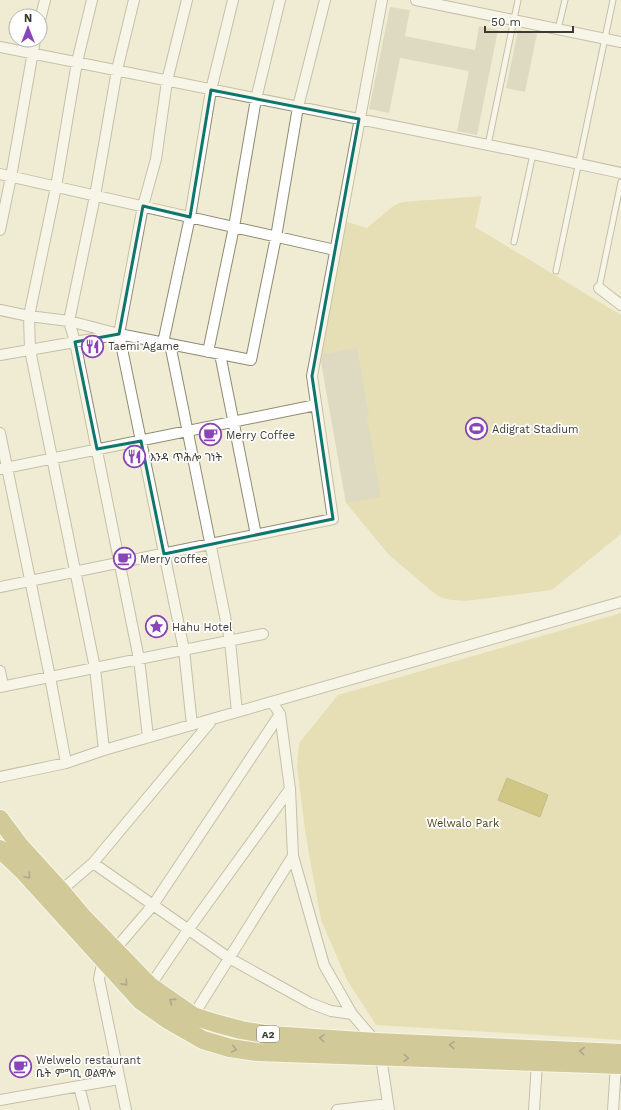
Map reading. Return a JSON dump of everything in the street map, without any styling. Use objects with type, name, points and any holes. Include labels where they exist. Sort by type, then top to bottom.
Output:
[{"type":"highway","name":"A2","points":[[0,819],[55,896],[110,955],[141,1000],[168,1020],[203,1040],[230,1048],[257,1052],[378,1050],[619,1061]]},
{"type":"highway","name":"A2","points":[[0,849],[23,871],[55,896]]},
{"type":"highway","name":"A2","points":[[110,955],[150,986],[193,1016],[241,1030],[378,1050],[537,1062],[619,1061]]},
{"type":"street","points":[[92,0],[77,62],[56,187],[29,316],[30,350],[94,668],[104,750]]},
{"type":"street","points":[[134,0],[117,70],[96,196],[69,321],[75,342],[139,659],[148,737]]},
{"type":"street","points":[[187,0],[167,81],[156,159],[143,206],[119,334],[184,650],[192,725]]},
{"type":"street","points":[[233,0],[211,90],[167,344],[187,432],[230,641],[237,712]]},
{"type":"street","points":[[208,352],[234,227],[256,99],[280,0]]},
{"type":"street","points":[[0,310],[29,316],[69,321],[119,334],[251,360],[276,236],[298,107],[325,0]]},
{"type":"street","points":[[0,587],[333,519],[312,376],[382,0]]},
{"type":"street","points":[[419,0],[621,42]]},
{"type":"street","points":[[0,47],[579,163],[621,173]]},
{"type":"street","points":[[0,230],[11,177],[33,48]]},
{"type":"street","points":[[0,174],[335,250]]},
{"type":"street","points":[[598,288],[621,306]]},
{"type":"street","points":[[0,355],[119,334]]},
{"type":"street","points":[[220,354],[256,535]]},
{"type":"street","points":[[4,468],[187,432],[316,404]]},
{"type":"street","points":[[0,433],[4,468],[30,581],[66,763]]},
{"type":"street","points":[[0,777],[66,763],[104,750],[213,718],[621,602]]},
{"type":"street","points":[[0,671],[2,686],[263,634]]},
{"type":"street","points":[[272,702],[280,714],[290,789],[293,856],[324,965],[352,1014],[378,1050],[388,1107],[337,1110]]},
{"type":"street","points":[[126,1110],[100,979],[101,969],[110,955],[153,905],[280,714]]},
{"type":"street","points":[[55,896],[93,863],[213,718]]},
{"type":"street","points":[[150,986],[188,930],[290,789]]},
{"type":"street","points":[[193,1016],[293,856]]},
{"type":"street","points":[[93,863],[229,958],[310,1003],[331,1011],[352,1014]]},
{"type":"street","points":[[613,1110],[619,1061]]},
{"type":"street","points":[[534,1110],[537,1062]]},
{"type":"street","points":[[0,1100],[119,1079]]},
{"type":"street","points":[[79,1086],[85,1110]]},
{"type":"lane","points":[[488,145],[518,0]]},
{"type":"lane","points":[[558,29],[565,0]]},
{"type":"lane","points":[[556,271],[614,0]]},
{"type":"lane","points":[[514,242],[533,154]]},
{"type":"lane","points":[[598,288],[621,182]]},
{"type":"highlighted area","points":[[211,90],[359,119],[312,376],[333,519],[164,554],[141,441],[97,449],[75,342],[119,334],[143,206],[190,217]]},
{"type":"green space","name":"Adigrat Stadium","points":[[482,196],[475,227],[621,315],[621,534],[552,590],[466,601],[442,598],[434,593],[389,555],[346,503],[320,355],[344,221],[367,228],[393,206],[402,202]]},
{"type":"green space","name":"Welwalo Park","points":[[621,613],[621,1040],[376,1025],[347,980],[321,920],[306,837],[297,767],[299,743],[338,695]]},
{"type":"shaded area","points":[[507,778],[548,795],[540,817],[498,800]]},
{"type":"building","points":[[390,7],[410,10],[405,36],[475,50],[479,26],[498,30],[477,135],[457,131],[469,71],[400,58],[389,113],[369,109]]},
{"type":"building","points":[[518,30],[537,34],[525,92],[506,88]]},
{"type":"building","points":[[357,348],[381,497],[346,503],[321,362],[323,354]]},
{"type":"place","name":"Taemi Agame","points":[[93,346]]},
{"type":"place","name":"Adigrat Stadium","points":[[477,429]]},
{"type":"place","name":"Merry Coffee","points":[[211,435]]},
{"type":"place","name":"እንዳ ጥሕሎ ገነት","points":[[134,457]]},
{"type":"place","name":"Merry coffee","points":[[124,559]]},
{"type":"place","name":"Hahu Hotel","points":[[156,627]]},
{"type":"place","name":"Welwelo restaurant ቤት ምግቢ ወልዋሎ","points":[[20,1066]]}]
